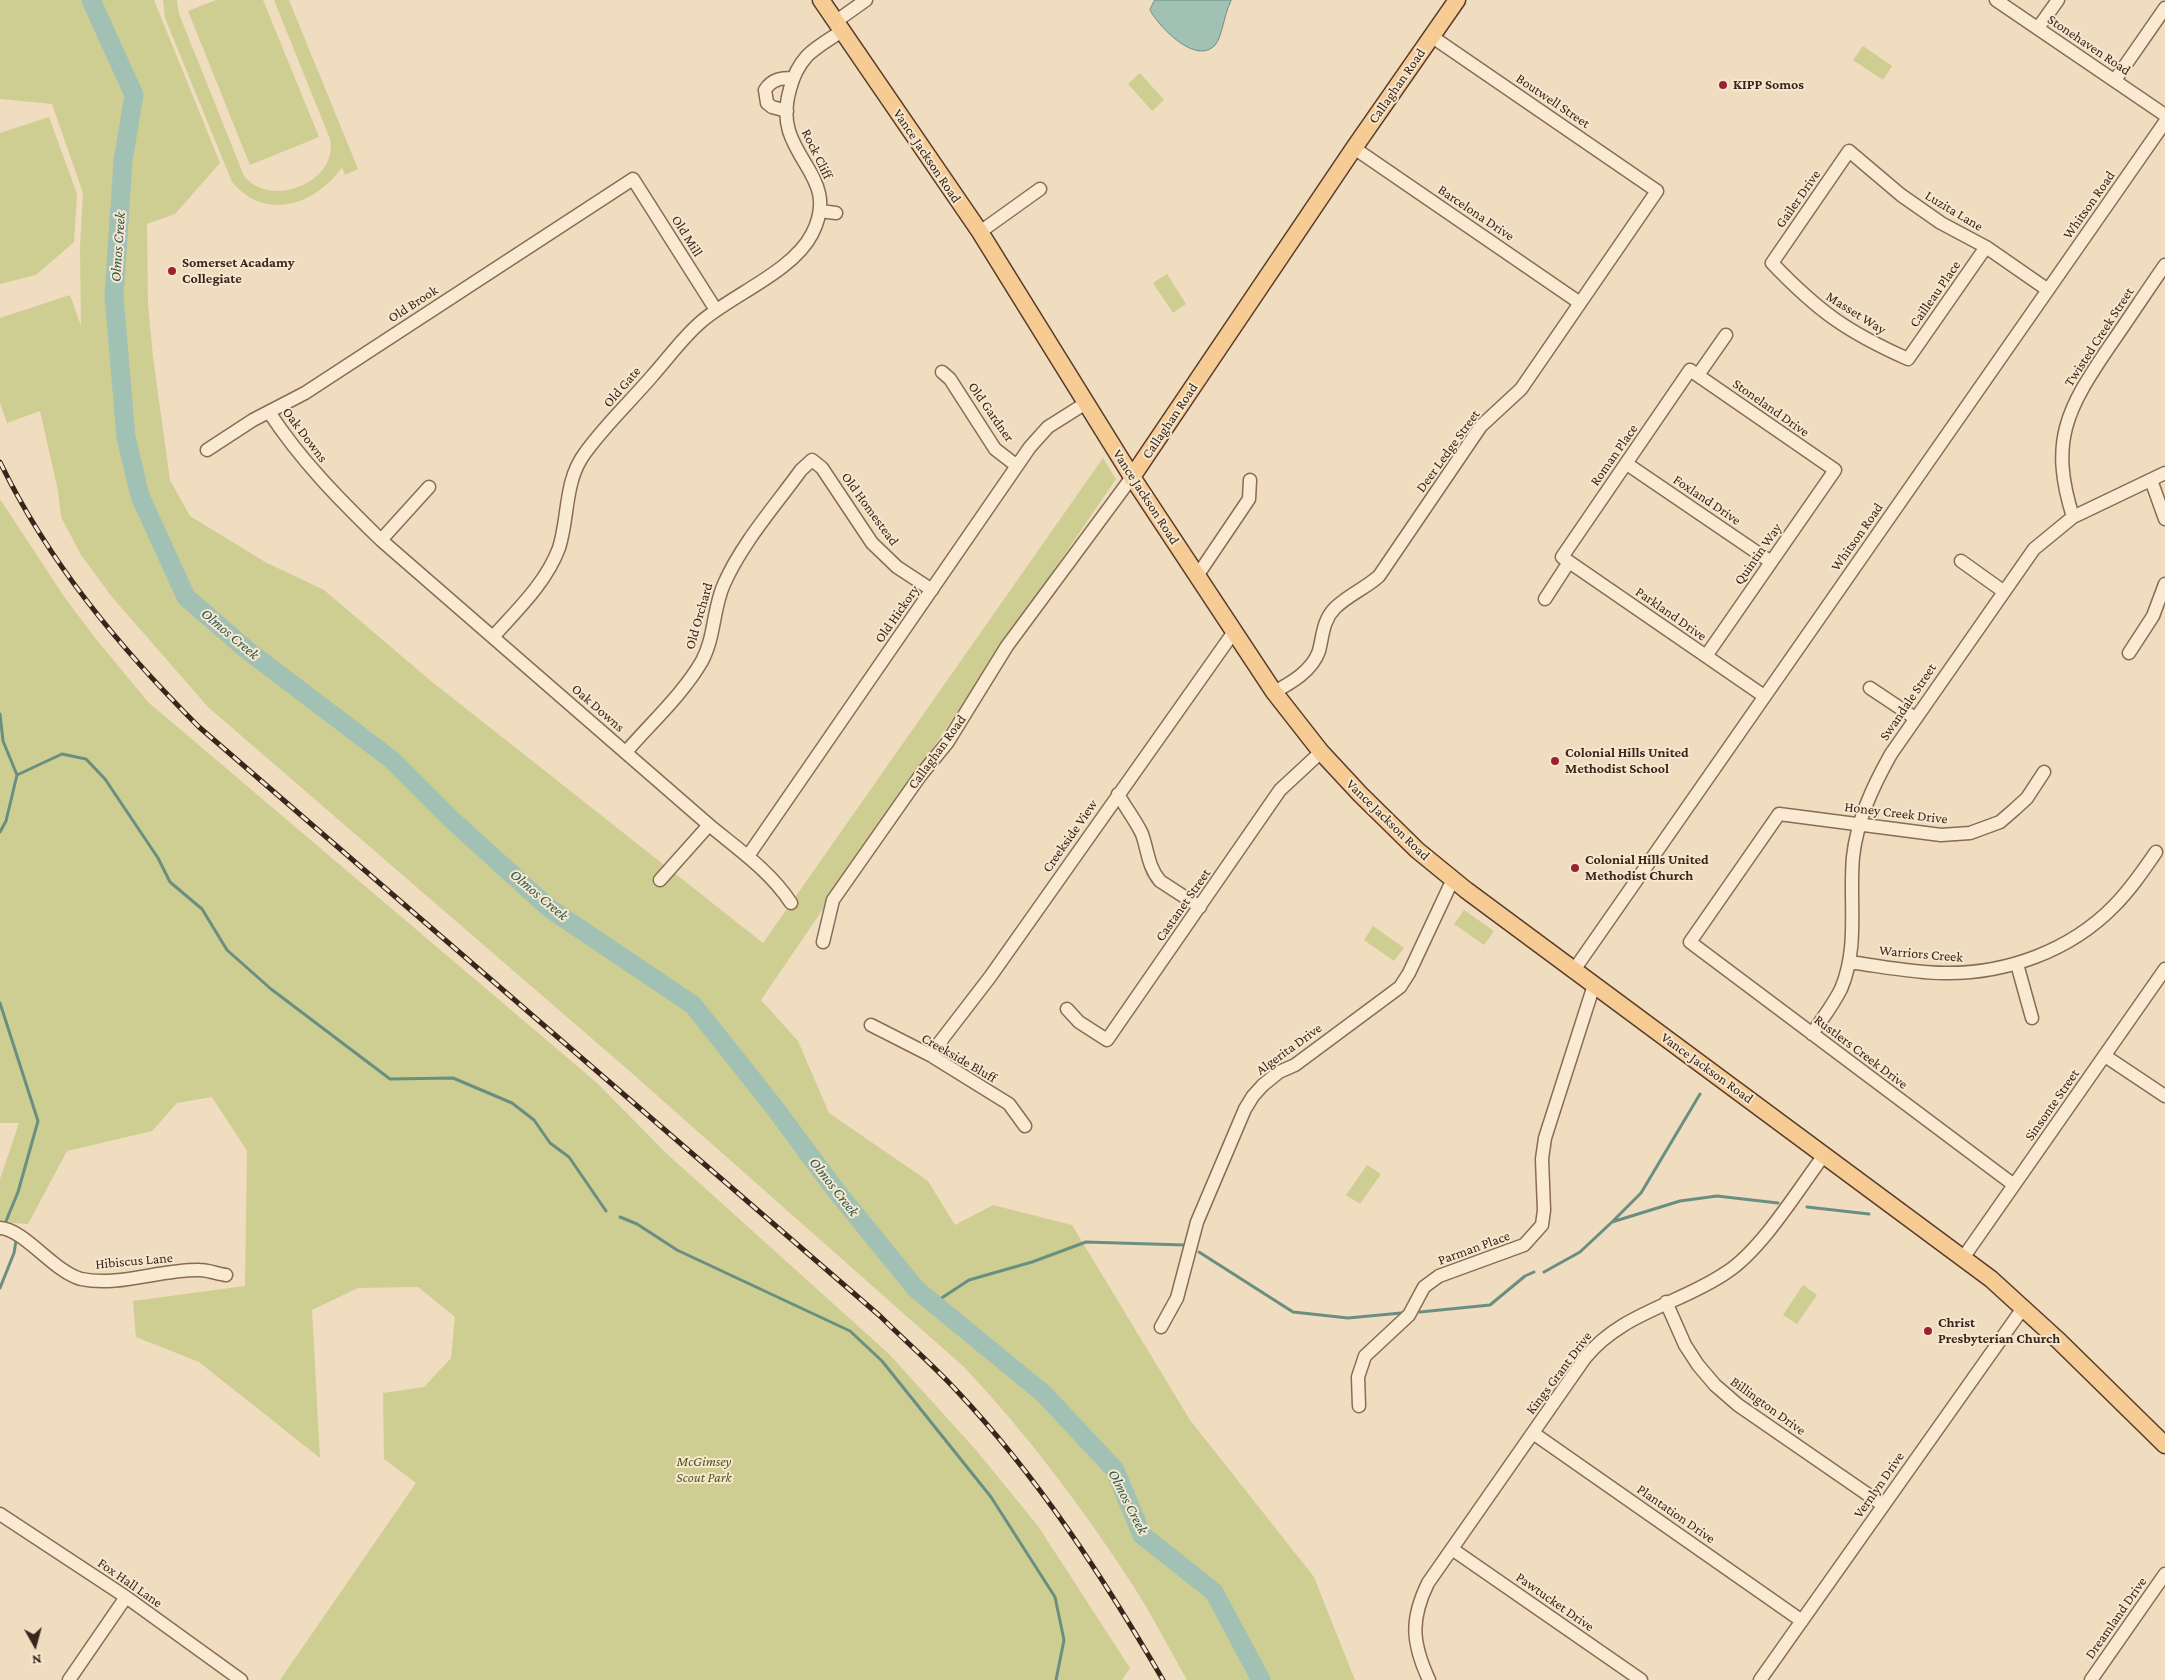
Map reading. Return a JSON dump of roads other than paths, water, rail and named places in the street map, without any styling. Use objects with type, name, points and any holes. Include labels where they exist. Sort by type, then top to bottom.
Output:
[{"type":"main road","name":"Vance Jackson Road","points":[[821,0],[980,232],[1132,477],[1233,633],[1274,692],[1321,752],[1417,850],[1453,879],[1964,1258],[2024,1308],[2165,1446]]},
{"type":"main road","name":"Callaghan Road","points":[[1132,477],[1354,148],[1457,0]]},
{"type":"street","name":"Rock Cliff","points":[[820,211],[817,184],[812,170],[795,144],[789,130],[787,100],[793,78],[807,57],[866,0]]},
{"type":"street","name":"Stonehaven Road","points":[[1996,0],[2165,114]]},
{"type":"street","points":[[2038,28],[2058,0]]},
{"type":"street","points":[[2115,80],[2165,8]]},
{"type":"street","name":"Boutwell Street","points":[[1432,36],[1657,190]]},
{"type":"street","points":[[787,111],[772,107],[767,103],[765,90],[773,81],[780,78],[793,78]]},
{"type":"street","name":"Whitson Road","points":[[1574,970],[2165,122]]},
{"type":"street","name":"Barcelona Drive","points":[[1354,148],[1580,303]]},
{"type":"street","name":"Luzita Lane","points":[[1849,152],[1909,201],[1941,223],[1986,247],[2048,290]]},
{"type":"street","name":"Gailer Drive","points":[[1772,263],[1849,152]]},
{"type":"street","name":"Old Mill","points":[[633,179],[716,310]]},
{"type":"street","name":"Old Brook","points":[[207,450],[253,420],[305,393],[633,179]]},
{"type":"street","points":[[980,232],[1040,189]]},
{"type":"street","name":"Deer Ledge Street","points":[[1274,692],[1291,682],[1310,666],[1318,652],[1325,624],[1335,608],[1368,587],[1380,576],[1482,426],[1521,389],[1657,190]]},
{"type":"street","points":[[820,211],[836,212]]},
{"type":"street","name":"Old Gate","points":[[493,637],[535,589],[552,563],[562,537],[570,486],[584,453],[700,322],[796,256],[813,233],[820,211]]},
{"type":"street","name":"Cailleau Place","points":[[1908,359],[1986,247]]},
{"type":"street","name":"Masset Way","points":[[1772,263],[1804,297],[1828,317],[1858,335],[1908,359]]},
{"type":"street","name":"Twisted Creek Street","points":[[2073,517],[2065,488],[2062,460],[2068,418],[2083,386],[2165,265]]},
{"type":"street","name":"Roman Place","points":[[1545,599],[1566,559],[1627,464],[1694,372],[1726,335]]},
{"type":"street","name":"Old Gardner","points":[[942,372],[950,379],[995,448],[1017,466]]},
{"type":"street","name":"Stoneland Drive","points":[[1694,372],[1836,470]]},
{"type":"street","name":"Old Hickory","points":[[748,856],[1017,466],[1048,427],[1086,403]]},
{"type":"street","name":"Oak Downs","points":[[269,412],[310,467],[335,495],[381,540],[708,825],[748,856],[781,888],[791,903]]},
{"type":"street","name":"Old Homestead","points":[[812,460],[822,468],[872,543],[897,567],[932,590]]},
{"type":"street","name":"Old Orchard","points":[[626,752],[692,676],[708,646],[719,598],[727,576],[801,470],[812,460]]},
{"type":"street","name":"Foxland Drive","points":[[1627,464],[1771,562]]},
{"type":"street","name":"Quintin Way","points":[[1706,656],[1836,470]]},
{"type":"street","name":"Swandale Street","points":[[1812,1034],[1834,1002],[1849,962],[1853,925],[1853,856],[1860,825],[1875,782],[1915,718],[2034,549],[2073,517],[2165,473]]},
{"type":"street","name":"Callaghan Road","points":[[823,942],[833,900],[920,776],[947,743],[1007,646],[1132,477]]},
{"type":"street","points":[[1197,576],[1249,499],[1250,480]]},
{"type":"street","points":[[2152,480],[2165,519]]},
{"type":"street","points":[[381,540],[429,487]]},
{"type":"street","name":"Parkland Drive","points":[[1566,559],[1764,696]]},
{"type":"street","points":[[1961,561],[2003,591]]},
{"type":"street","points":[[2128,653],[2153,616],[2165,584]]},
{"type":"street","name":"Creekside View","points":[[930,1055],[990,977],[1233,633]]},
{"type":"street","points":[[1870,688],[1915,718]]},
{"type":"street","name":"Castanet Street","points":[[1067,1009],[1079,1022],[1107,1040],[1280,790],[1321,752]]},
{"type":"street","name":"Honey Creek Drive","points":[[1690,942],[1779,814],[1950,835],[1979,831],[2000,822],[2015,809],[2027,798],[2044,772]]},
{"type":"street","points":[[1118,794],[1141,833],[1145,853],[1155,876],[1200,907]]},
{"type":"street","points":[[660,880],[708,825]]},
{"type":"street","name":"Warriors Creek","points":[[1849,962],[1942,973],[1969,973],[2017,964],[2060,946],[2096,923],[2128,890],[2156,852]]},
{"type":"street","name":"Algerita Drive","points":[[1161,1327],[1177,1298],[1204,1204],[1253,1096],[1279,1072],[1302,1060],[1400,987],[1409,973],[1453,879]]},
{"type":"street","name":"Rustlers Creek Drive","points":[[1690,942],[2014,1185]]},
{"type":"street","points":[[2017,964],[2032,1018]]},
{"type":"street","name":"Sinsonte Street","points":[[1964,1258],[2165,969]]},
{"type":"street","name":"Parman Place","points":[[1359,1406],[1358,1376],[1366,1356],[1410,1315],[1424,1287],[1439,1276],[1524,1245],[1542,1225],[1544,1210],[1542,1159],[1545,1138],[1594,985]]},
{"type":"street","name":"Creekside Bluff","points":[[871,1025],[930,1055],[1009,1104],[1026,1126]]},
{"type":"street","points":[[2105,1056],[2165,1096]]},
{"type":"street","name":"Kings Grant Drive","points":[[1429,1680],[1416,1645],[1415,1618],[1420,1600],[1428,1583],[1585,1358],[1602,1339],[1622,1324],[1717,1279],[1740,1262],[1757,1245],[1824,1155]]},
{"type":"street","name":"Hibiscus Lane","points":[[0,1228],[12,1231],[63,1270],[78,1278],[106,1280],[200,1270],[226,1275]]},
{"type":"street","name":"Billington Drive","points":[[1666,1302],[1685,1345],[1698,1365],[1715,1385],[1738,1405],[1883,1505]]},
{"type":"street","name":"Vernlyn Drive","points":[[1760,1680],[2024,1308]]},
{"type":"street","name":"Plantation Drive","points":[[1533,1433],[1802,1620]]},
{"type":"street","name":"Fox Hall Lane","points":[[0,1514],[126,1597],[241,1680]]},
{"type":"street","name":"Pawtucket Drive","points":[[1452,1549],[1641,1680]]},
{"type":"street","name":"Dreamland Drive","points":[[2091,1680],[2165,1574]]},
{"type":"street","points":[[69,1680],[126,1597]]},
{"type":"waterway","name":"Olmos Creek","points":[[91,0],[134,95],[123,161],[114,296],[126,437],[140,496],[186,597],[247,650],[392,760],[451,819],[549,908],[693,1005],[774,1107],[837,1192],[916,1289],[1044,1394],[1115,1470],[1142,1535],[1214,1592],[1261,1680]]},
{"type":"waterway","points":[[0,714],[3,741],[17,775],[6,821],[0,832]]},
{"type":"waterway","points":[[17,775],[62,754],[86,759],[105,779],[158,858],[170,882],[202,909],[227,950],[271,989],[390,1079],[453,1078],[512,1103],[534,1120],[550,1143],[569,1157],[606,1211]]},
{"type":"waterway","points":[[0,1003],[38,1121],[18,1192],[4,1226]]},
{"type":"waterway","points":[[1614,1220],[1641,1193],[1700,1094]]},
{"type":"waterway","points":[[1544,1272],[1580,1252],[1612,1222],[1680,1201],[1717,1196],[1778,1203]]},
{"type":"waterway","points":[[1807,1207],[1869,1214]]},
{"type":"waterway","points":[[620,1217],[637,1224],[677,1250],[850,1331],[882,1361],[991,1497],[1055,1597],[1064,1640],[1056,1680]]},
{"type":"waterway","points":[[0,1288],[14,1253],[16,1241],[14,1238]]},
{"type":"waterway","points":[[934,1303],[969,1280],[1032,1262],[1086,1242],[1184,1245]]},
{"type":"waterway","points":[[1199,1252],[1293,1312],[1348,1318],[1401,1313]]},
{"type":"waterway","points":[[1420,1312],[1490,1305],[1525,1276],[1534,1272]]},
{"type":"railway","points":[[0,462],[19,499],[41,535],[88,603],[141,666],[199,727],[880,1316],[947,1380],[986,1423],[1068,1529],[1117,1603],[1163,1680]]},
{"type":"place","name":"KIPP Somos","points":[[1723,85]]},
{"type":"place","name":"Somerset Acadamy Collegiate","points":[[172,271]]},
{"type":"place","name":"Colonial Hills United Methodist School","points":[[1555,761]]},
{"type":"place","name":"Colonial Hills United Methodist Church","points":[[1575,868]]},
{"type":"place","name":"Christ Presbyterian Church","points":[[1928,1331]]},
{"type":"park label","name":"McGimsey Scout Park","points":[[704,1470]]}]
